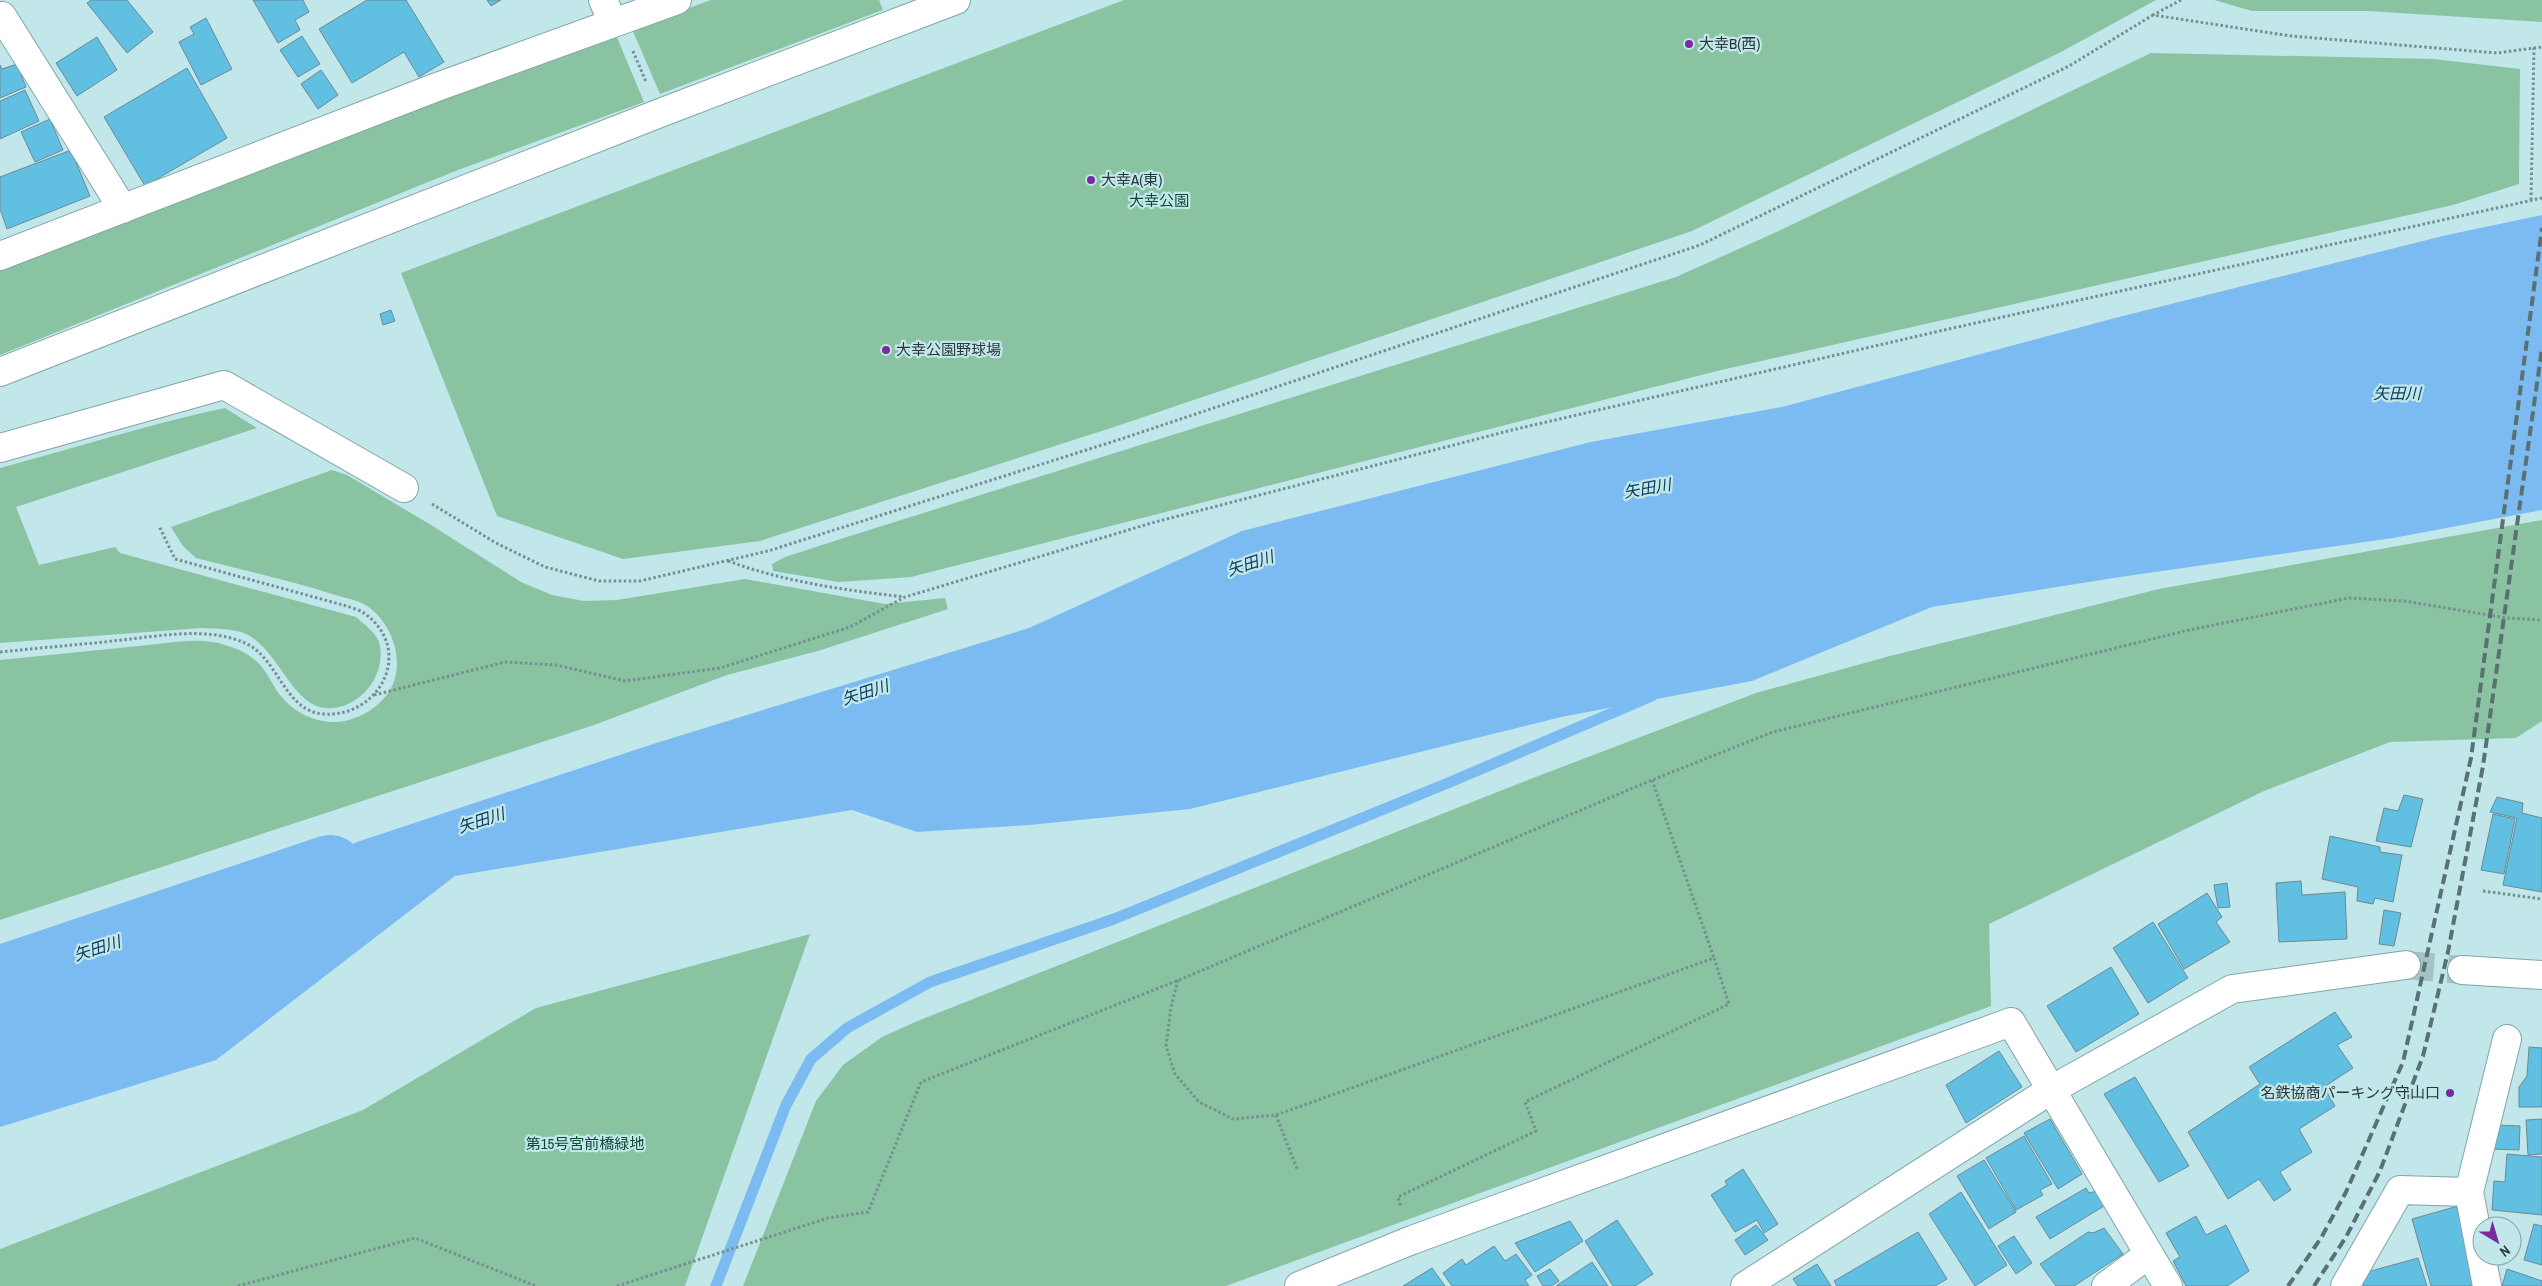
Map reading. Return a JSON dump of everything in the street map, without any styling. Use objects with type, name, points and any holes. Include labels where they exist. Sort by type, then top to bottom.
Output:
[{"type":"street","points":[[0,256],[428,91],[612,14],[677,0]]},
{"type":"street","points":[[0,372],[660,113],[956,0]]},
{"type":"street","points":[[7,11],[123,209]]},
{"type":"street","points":[[0,448],[224,385],[404,488]]},
{"type":"street","points":[[1745,1286],[2050,1091],[2232,989],[2406,965]]},
{"type":"street","points":[[2462,970],[2542,975]]},
{"type":"street","points":[[1299,1286],[1338,1279],[1412,1240],[2011,1022],[2050,1091],[2168,1286]]},
{"type":"street","points":[[2487,1286],[2469,1192],[2507,1039]]},
{"type":"street","points":[[2346,1286],[2400,1190],[2469,1192]]},
{"type":"street","points":[[2106,1286],[2149,1254]]},
{"type":"path","points":[[404,488],[496,543],[545,567],[599,580],[640,582],[768,551],[1121,440],[1700,245],[2069,66],[2181,0]]},
{"type":"path","points":[[612,14],[660,113]]},
{"type":"path","points":[[2153,15],[2292,36],[2497,53],[2534,47],[2542,48]]},
{"type":"path","points":[[2531,200],[2534,47]]},
{"type":"path","points":[[374,695],[505,662],[556,665],[625,681],[720,668],[850,627],[905,597],[1155,522],[1512,430],[1944,330],[2542,198]]},
{"type":"path","points":[[0,652],[174,635],[220,635],[250,645],[262,657],[301,706],[321,714],[344,714],[364,704],[385,681],[389,666],[388,650],[376,624],[363,612],[343,604],[175,560],[159,526]]},
{"type":"path","points":[[728,561],[766,575],[849,591],[905,597]]},
{"type":"path","points":[[617,1286],[633,1279],[828,1218],[868,1212],[921,1082],[1179,980],[1652,780],[1773,732],[2189,630],[2349,598],[2404,601],[2507,618],[2542,620]]},
{"type":"path","points":[[1412,1240],[1398,1197],[1536,1131],[1525,1102],[1729,1004],[1652,780]]},
{"type":"path","points":[[2483,891],[2542,899]]},
{"type":"path","points":[[1179,980],[1171,1007],[1166,1046],[1176,1074],[1199,1102],[1233,1119],[1276,1115],[1714,958]]},
{"type":"path","points":[[1276,1115],[1297,1169]]},
{"type":"path","points":[[238,1286],[415,1238],[536,1286]]},
{"type":"green space","points":[[711,0],[879,0],[883,10],[660,94],[632,29]]},
{"type":"green space","name":"大幸公園野球場","points":[[1124,0],[2156,0],[2061,52],[1692,231],[1114,427],[760,541],[623,559],[497,516],[401,273]]},
{"type":"green space","points":[[2214,0],[2542,0],[2542,22],[2367,11],[2252,11]]},
{"type":"green space","points":[[616,35],[644,102],[458,170],[0,355],[0,268],[336,138]]},
{"type":"green space","points":[[2151,53],[2433,59],[2520,69],[2519,184],[2453,205],[1717,371],[911,577],[839,582],[773,571],[772,564],[785,557],[1676,277],[1772,234]]},
{"type":"green space","points":[[225,408],[257,428],[16,507],[39,565],[115,547],[120,553],[356,617],[372,632],[379,642],[381,654],[379,667],[375,678],[368,688],[349,704],[325,708],[313,705],[294,687],[267,651],[257,641],[246,634],[230,630],[201,628],[0,643],[0,468],[140,429]]},
{"type":"green space","points":[[332,470],[347,475],[521,582],[552,595],[584,601],[617,600],[745,579],[885,604],[945,598],[948,609],[821,650],[727,675],[594,725],[0,920],[0,660],[182,641],[215,642],[241,651],[255,660],[283,698],[296,710],[311,718],[329,722],[346,721],[362,715],[383,700],[392,686],[396,675],[396,653],[389,631],[383,621],[367,606],[301,585],[196,558],[183,546],[171,527]]},
{"type":"green space","points":[[2542,520],[2542,721],[2516,738],[2390,742],[2264,791],[1989,924],[1991,1006],[1226,1286],[743,1286],[816,1101],[843,1065],[882,1037],[915,1022],[1533,778],[1756,693],[1890,656],[2159,589]]},
{"type":"green space","name":"第15号宮前橋緑地","points":[[810,934],[685,1286],[0,1286],[0,1249],[363,1110],[536,1008]]},
{"type":"water","name":"矢田川","points":[[2542,215],[2542,510],[2393,538],[2120,577],[1932,607],[1752,681],[1561,717],[1190,809],[1029,825],[917,832],[852,810],[455,876],[216,1060],[0,1127],[0,987],[127,955],[357,842],[653,744],[1029,628],[1242,531],[1591,442],[1782,407],[2115,318],[2447,235]]},
{"type":"building","points":[[91,0],[127,0],[153,32],[127,53],[87,3]]},
{"type":"building","points":[[253,0],[303,0],[309,12],[295,20],[300,30],[278,43]]},
{"type":"building","points":[[367,0],[406,0],[444,62],[419,77],[404,52],[352,83],[319,29]]},
{"type":"building","points":[[487,0],[501,0],[491,6]]},
{"type":"building","points":[[206,18],[232,69],[201,85],[179,42],[194,34],[190,27]]},
{"type":"building","points":[[302,36],[320,64],[298,77],[280,50]]},
{"type":"building","points":[[97,37],[117,70],[77,96],[56,63]]},
{"type":"building","points":[[17,64],[26,87],[0,98],[0,65],[2,69]]},
{"type":"building","points":[[187,68],[227,138],[145,186],[104,117]]},
{"type":"building","points":[[321,70],[338,95],[318,109],[301,84]]},
{"type":"building","points":[[25,90],[39,121],[0,139],[0,101]]},
{"type":"building","points":[[50,119],[63,150],[35,162],[21,132]]},
{"type":"building","points":[[71,150],[90,196],[7,229],[0,209],[0,177]]},
{"type":"building","points":[[391,310],[395,321],[383,325],[380,314]]},
{"type":"building","points":[[2404,795],[2423,799],[2411,847],[2376,841],[2384,808],[2398,811]]},
{"type":"building","points":[[2497,797],[2523,803],[2522,813],[2542,818],[2542,892],[2503,885],[2517,818],[2490,812]]},
{"type":"building","points":[[2493,814],[2515,819],[2504,874],[2481,870]]},
{"type":"building","points":[[2330,836],[2380,847],[2380,852],[2402,855],[2393,902],[2375,898],[2373,904],[2357,901],[2358,887],[2322,879]]},
{"type":"building","points":[[2301,881],[2302,895],[2345,892],[2347,939],[2279,942],[2276,883]]},
{"type":"building","points":[[2227,883],[2230,907],[2218,908],[2214,885]]},
{"type":"building","points":[[2207,893],[2222,917],[2216,922],[2230,942],[2184,969],[2158,924]]},
{"type":"building","points":[[2384,910],[2401,913],[2394,946],[2379,944]]},
{"type":"building","points":[[2153,922],[2188,978],[2148,1003],[2113,948]]},
{"type":"building","points":[[2111,967],[2139,1014],[2076,1052],[2047,1006]]},
{"type":"building","points":[[2335,1012],[2352,1037],[2337,1045],[2353,1068],[2324,1087],[2335,1106],[2299,1129],[2312,1152],[2280,1172],[2291,1190],[2274,1201],[2259,1179],[2228,1199],[2188,1132],[2260,1084],[2249,1067]]},
{"type":"building","points":[[2529,1047],[2542,1048],[2542,1107],[2519,1107],[2519,1087],[2527,1076]]},
{"type":"building","points":[[1999,1051],[2022,1087],[1966,1123],[1946,1085]]},
{"type":"building","points":[[2135,1077],[2189,1166],[2159,1182],[2104,1094]]},
{"type":"building","points":[[2050,1119],[2082,1174],[2058,1189],[2024,1133]]},
{"type":"building","points":[[2542,1119],[2542,1154],[2528,1155],[2526,1120]]},
{"type":"building","points":[[2493,1125],[2520,1126],[2519,1150],[2492,1149]]},
{"type":"building","points":[[2024,1136],[2052,1184],[2040,1190],[2043,1195],[2016,1210],[1986,1158]]},
{"type":"building","points":[[2507,1154],[2542,1157],[2542,1215],[2492,1210],[2494,1181],[2505,1182]]},
{"type":"building","points":[[1984,1160],[2016,1212],[1989,1229],[1957,1176]]},
{"type":"building","points":[[1743,1169],[1778,1224],[1764,1233],[1757,1220],[1735,1232],[1711,1195],[1727,1185],[1725,1181]]},
{"type":"building","points":[[2086,1188],[2089,1193],[2097,1191],[2104,1206],[2050,1239],[2036,1217]]},
{"type":"building","points":[[1961,1192],[2007,1265],[1975,1286],[1929,1214]]},
{"type":"building","points":[[2458,1206],[2472,1257],[2472,1266],[2474,1266],[2479,1283],[2468,1286],[2431,1286],[2412,1219]]},
{"type":"building","points":[[2196,1216],[2206,1235],[2226,1225],[2249,1271],[2227,1286],[2186,1286],[2173,1261],[2180,1257],[2166,1233]]},
{"type":"building","points":[[1617,1220],[1653,1274],[1635,1286],[1613,1286],[1585,1241]]},
{"type":"building","points":[[1570,1221],[1583,1241],[1535,1272],[1515,1243]]},
{"type":"building","points":[[2534,1224],[2542,1226],[2542,1265],[2524,1260]]},
{"type":"building","points":[[1756,1225],[1768,1240],[1745,1255],[1735,1240]]},
{"type":"building","points":[[2104,1228],[2123,1254],[2074,1286],[2056,1286],[2040,1264],[2088,1232],[2093,1233]]},
{"type":"building","points":[[1918,1232],[1947,1279],[1935,1286],[1837,1286],[1834,1281]]},
{"type":"building","points":[[2014,1236],[2032,1263],[2016,1274],[1998,1246]]},
{"type":"building","points":[[1494,1246],[1505,1261],[1516,1254],[1532,1275],[1525,1280],[1529,1286],[1452,1286],[1443,1273],[1462,1259],[1466,1265]]},
{"type":"building","points":[[2418,1258],[2427,1286],[2364,1286],[2360,1274]]},
{"type":"building","points":[[1592,1262],[1608,1286],[1556,1286]]},
{"type":"building","points":[[1817,1264],[1831,1286],[1798,1286],[1793,1279]]},
{"type":"building","points":[[1432,1268],[1445,1286],[1403,1286]]},
{"type":"building","points":[[1550,1269],[1559,1281],[1551,1286],[1543,1286],[1537,1276]]},
{"type":"building","points":[[2507,1269],[2542,1281],[2542,1286],[2502,1286]]},
{"type":"waterway","points":[[716,1286],[786,1105],[811,1059],[847,1028],[930,982],[1114,919],[1448,783],[1652,696]]},
{"type":"waterway","name":"矢田川","points":[[0,981],[330,870]]},
{"type":"tunnel","points":[[2406,965],[2462,970]]},
{"type":"railway","points":[[2288,1286],[2321,1238],[2346,1192],[2403,1062],[2471,758],[2542,228]]},
{"type":"railway","points":[[2314,1286],[2346,1237],[2380,1171],[2423,1056],[2448,952],[2483,766],[2542,348]]},
{"type":"place","name":"大幸B(西)","points":[[1689,44]]},
{"type":"place","name":"大幸A(東)","points":[[1091,180]]},
{"type":"place","name":"大幸公園野球場","points":[[886,350]]},
{"type":"place","name":"名鉄協商パーキング守山口","points":[[2450,1093]]},
{"type":"park label","name":"大幸公園","points":[[1159,201]]}]
